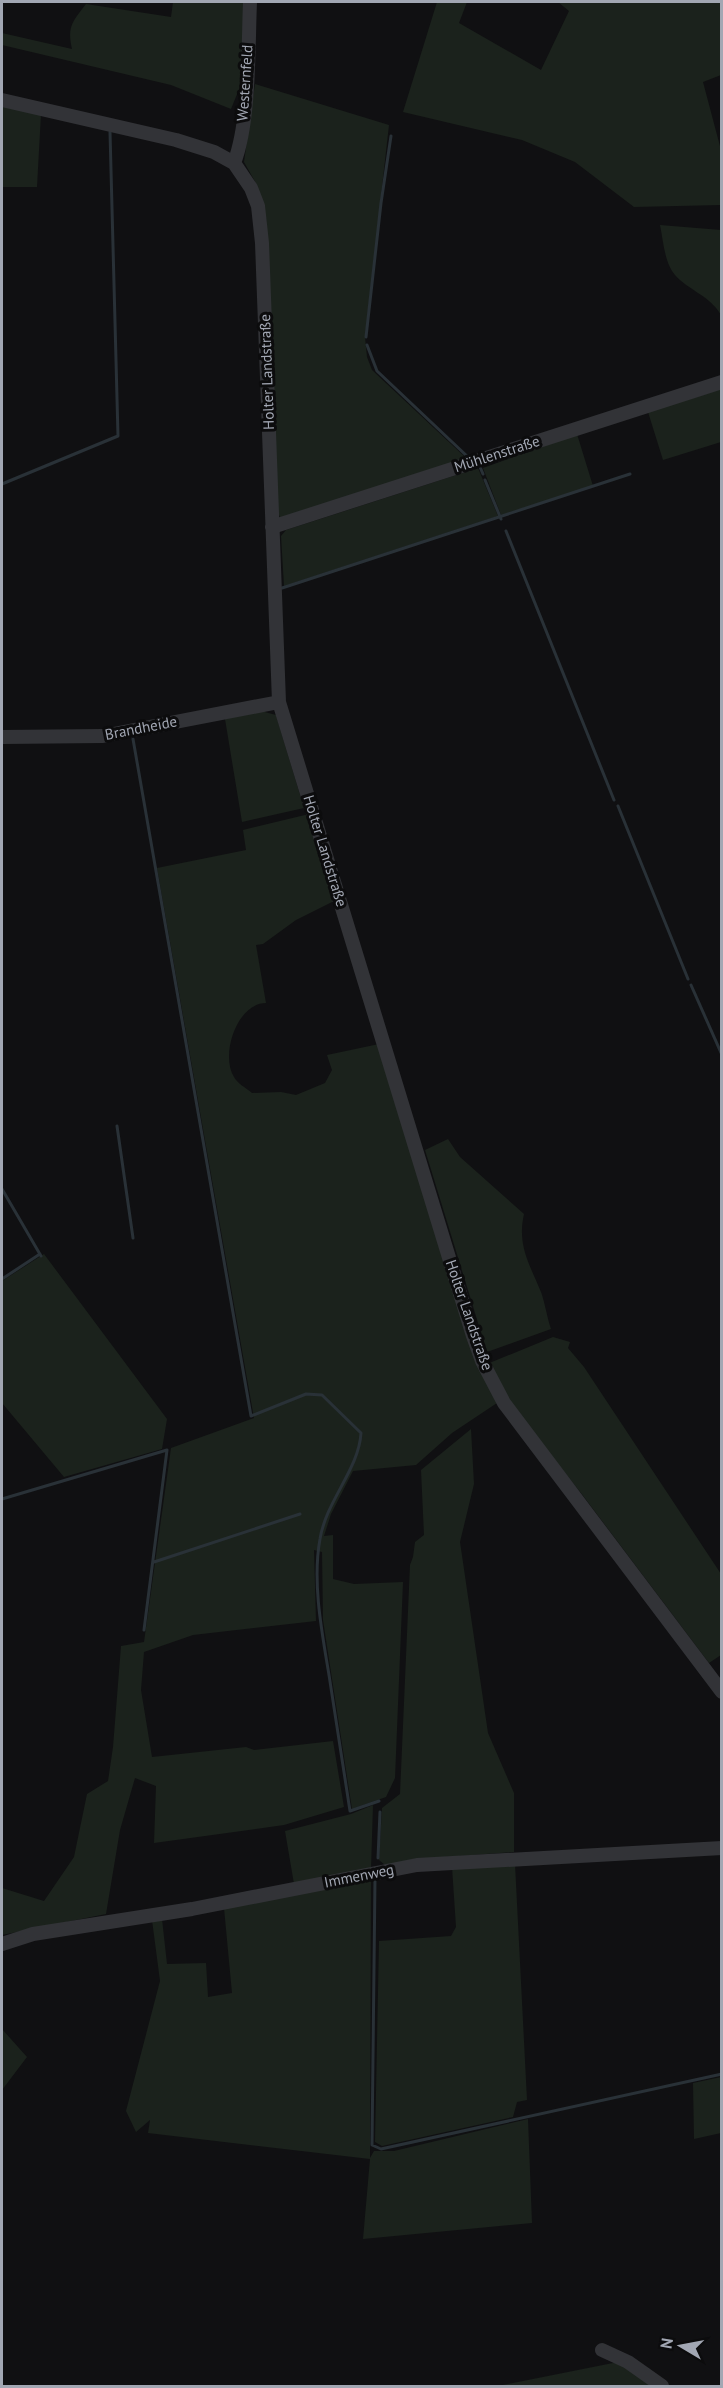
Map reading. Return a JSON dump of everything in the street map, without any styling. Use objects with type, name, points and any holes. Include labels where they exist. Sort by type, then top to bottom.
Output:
[{"type":"street","name":"Westernfeld","points":[[234,163],[245,108],[250,2]]},
{"type":"street","name":"Holter Landstraße","points":[[2,100],[176,140],[214,152],[234,163],[251,188],[258,206],[262,243],[279,702],[473,1336],[482,1360],[504,1403],[722,1692]]},
{"type":"street","name":"Mühlenstraße","points":[[272,527],[722,382]]},
{"type":"street","name":"Brandheide","points":[[2,737],[103,736],[279,702]]},
{"type":"street","name":"Immenweg","points":[[2,1944],[33,1934],[192,1909],[417,1865],[722,1848]]},
{"type":"street","points":[[602,2350],[628,2362],[662,2386]]},
{"type":"shaded area","points":[[173,2],[246,2],[244,77],[231,109],[171,85],[2,45],[2,33],[72,49],[70,35],[72,25],[86,4],[171,17]]},
{"type":"shaded area","points":[[437,2],[467,2],[459,23],[541,70],[569,11],[558,2],[721,2],[721,75],[703,82],[721,150],[721,205],[634,207],[575,162],[522,140],[403,112]]},
{"type":"shaded area","points":[[255,84],[389,125],[365,337],[367,357],[372,370],[466,458],[285,518],[280,517],[277,511],[266,218],[257,185],[244,162]]},
{"type":"shaded area","points":[[2,105],[41,114],[37,187],[2,187]]},
{"type":"shaded area","points":[[660,225],[721,230],[721,315],[710,302],[683,283],[672,271],[665,254]]},
{"type":"shaded area","points":[[721,389],[721,442],[663,460],[648,412]]},
{"type":"shaded area","points":[[577,434],[593,486],[501,515],[483,468]]},
{"type":"shaded area","points":[[478,468],[498,516],[284,586],[281,536],[286,530]]},
{"type":"shaded area","points":[[261,711],[276,715],[304,808],[242,822],[225,719]]},
{"type":"shaded area","points":[[305,815],[309,816],[336,900],[296,920],[263,944],[256,945],[266,1003],[256,1005],[247,1011],[239,1021],[230,1044],[230,1068],[235,1079],[252,1093],[281,1092],[296,1095],[325,1083],[332,1070],[327,1055],[379,1044],[472,1352],[497,1403],[452,1433],[416,1465],[353,1471],[331,1514],[324,1536],[333,1535],[333,1579],[354,1584],[403,1582],[395,1778],[386,1797],[352,1809],[323,1620],[322,1552],[314,1550],[316,1621],[193,1635],[144,1652],[141,1690],[152,1757],[246,1747],[254,1750],[333,1741],[344,1807],[284,1825],[154,1843],[156,1786],[135,1778],[120,1830],[106,1914],[2,1935],[2,1888],[44,1901],[74,1857],[87,1794],[108,1781],[121,1646],[144,1642],[171,1448],[254,1418],[157,868],[246,850],[243,830]]},
{"type":"shaded area","points":[[448,1139],[460,1157],[524,1214],[523,1245],[542,1296],[551,1329],[487,1352],[425,1150]]},
{"type":"shaded area","points":[[44,1254],[167,1419],[162,1449],[64,1477],[2,1403],[2,1281]]},
{"type":"shaded area","points":[[553,1337],[570,1342],[568,1348],[584,1367],[721,1574],[721,1655],[709,1663],[581,1493],[507,1401],[487,1364]]},
{"type":"shaded area","points":[[471,1429],[474,1484],[460,1542],[488,1733],[514,1793],[514,1852],[418,1859],[385,1865],[379,1860],[382,1808],[400,1794],[410,1565],[415,1542],[424,1535],[421,1470]]},
{"type":"shaded area","points":[[373,1805],[371,1869],[294,1884],[285,1831],[351,1814]]},
{"type":"shaded area","points":[[515,1864],[527,2100],[517,2102],[513,2117],[382,2146],[375,2142],[379,1941],[451,1936],[456,1927],[452,1867]]},
{"type":"shaded area","points":[[371,1878],[370,2158],[374,2151],[394,2151],[528,2119],[532,2223],[363,2239],[370,2159],[148,2133],[150,2120],[136,2132],[126,2111],[160,1981],[152,1920],[162,1919],[167,1964],[206,1963],[208,1997],[232,1993],[224,1908]]},
{"type":"shaded area","points":[[2,2029],[27,2057],[2,2090]]},
{"type":"shaded area","points":[[721,2077],[721,2133],[694,2139],[693,2083]]},
{"type":"shaded area","points":[[618,2362],[658,2386],[498,2386]]},
{"type":"waterway","points":[[2,484],[118,436],[110,132]]},
{"type":"waterway","points":[[366,337],[391,136]]},
{"type":"waterway","points":[[367,345],[377,371],[469,458]]},
{"type":"waterway","points":[[480,467],[483,474]]},
{"type":"waterway","points":[[282,588],[630,474]]},
{"type":"waterway","points":[[485,480],[501,519]]},
{"type":"waterway","points":[[506,531],[614,800]]},
{"type":"waterway","points":[[133,739],[251,1416],[306,1394],[322,1395],[361,1433],[355,1459],[323,1525],[318,1555],[317,1590],[350,1811],[379,1801]]},
{"type":"waterway","points":[[618,806],[688,979]]},
{"type":"waterway","points":[[691,985],[722,1055]]},
{"type":"waterway","points":[[117,1126],[133,1238]]},
{"type":"waterway","points":[[2,1189],[41,1256]]},
{"type":"waterway","points":[[2,1279],[40,1254]]},
{"type":"waterway","points":[[2,1499],[167,1450]]},
{"type":"waterway","points":[[144,1630],[167,1450]]},
{"type":"waterway","points":[[154,1562],[300,1514]]},
{"type":"waterway","points":[[378,1858],[380,1812]]},
{"type":"waterway","points":[[375,1878],[372,2145],[381,2149],[722,2074]]}]
